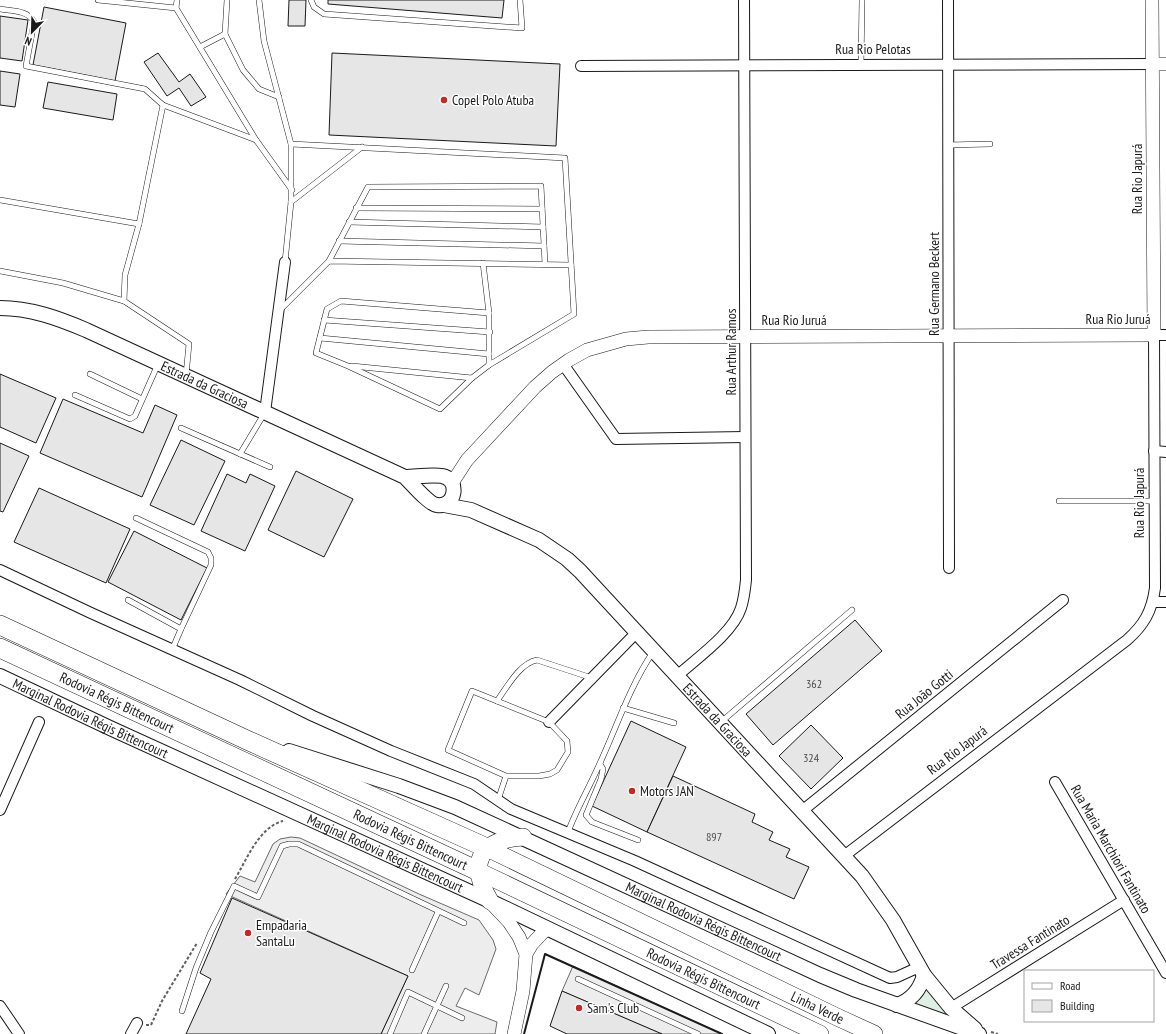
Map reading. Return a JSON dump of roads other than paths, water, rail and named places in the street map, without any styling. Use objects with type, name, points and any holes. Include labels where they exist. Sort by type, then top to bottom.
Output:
[{"type":"highway","name":"Rodovia Régis Bittencourt","points":[[0,625],[250,741],[487,848],[782,991]]},
{"type":"highway","name":"Rodovia Régis Bittencourt","points":[[0,648],[478,871],[820,1034]]},
{"type":"highway","points":[[490,902],[478,871],[482,855],[487,848],[500,841],[509,838],[523,837]]},
{"type":"highway","name":"Linha Verde","points":[[782,991],[874,1034]]},
{"type":"main road","name":"Estrada da Graciosa","points":[[0,308],[38,313],[66,322],[405,477],[446,481],[471,510]]},
{"type":"main road","name":"Estrada da Graciosa","points":[[405,477],[431,502],[437,505],[471,510],[526,534],[553,548],[580,571],[862,876],[890,914],[922,971],[951,1008],[980,1034]]},
{"type":"main road","points":[[426,498],[424,491],[429,479],[446,481],[453,496],[450,501],[444,505]]},
{"type":"main road","name":"Marginal Rodovia Régis Bittencourt","points":[[0,676],[548,928],[768,1034]]},
{"type":"main road","name":"Marginal Rodovia Régis Bittencourt","points":[[250,741],[301,755],[399,786],[455,807],[820,975],[897,1005],[980,1034]]},
{"type":"main road","points":[[897,1005],[911,999],[917,992],[922,983],[922,971]]},
{"type":"street","name":"Rua Arthur Ramos","points":[[677,676],[734,623],[741,609],[745,595],[744,0]]},
{"type":"street","name":"Rua Germano Beckert","points":[[948,0],[949,568]]},
{"type":"street","name":"Rua Rio Japurá","points":[[844,856],[1127,640],[1137,631],[1146,619],[1153,602],[1155,588],[1154,451],[1160,335],[1152,64],[1152,0]]},
{"type":"street","name":"Rua Rio Pelotas","points":[[581,66],[1166,64]]},
{"type":"street","points":[[264,412],[285,262]]},
{"type":"street","name":"Rua Rio Juruá","points":[[446,481],[535,387],[563,364],[587,350],[626,339],[648,337],[1160,335]]},
{"type":"street","points":[[563,364],[616,439],[745,437]]},
{"type":"street","points":[[1154,451],[1166,452]]},
{"type":"street","points":[[0,570],[84,610],[240,680],[326,722],[391,751],[474,784],[511,809],[635,861],[890,978],[922,971]]},
{"type":"street","name":"Rua João Gotti","points":[[802,811],[1063,600]]},
{"type":"street","points":[[1153,602],[1166,602]]},
{"type":"street","points":[[549,722],[637,632]]},
{"type":"street","points":[[0,810],[39,722]]},
{"type":"street","name":"Rua Maria Marchiori Fantinato","points":[[1055,782],[1166,973]]},
{"type":"street","name":"Travessa Fantinato","points":[[951,1008],[1124,900]]},
{"type":"street","points":[[490,902],[509,922],[519,937],[526,954]]},
{"type":"street","points":[[514,1034],[523,991],[526,954],[532,944],[548,928]]},
{"type":"street","points":[[0,1006],[19,1034]]},
{"type":"street","points":[[131,1034],[137,1023]]},
{"type":"lane","points":[[98,0],[176,8]]},
{"type":"lane","points":[[177,0],[176,8],[256,140],[292,190]]},
{"type":"lane","points":[[227,0],[225,34],[243,70],[259,89],[279,98]]},
{"type":"lane","points":[[259,0],[264,41],[291,144],[292,202],[285,262]]},
{"type":"lane","points":[[311,0],[314,7],[324,14],[522,28],[520,0]]},
{"type":"lane","points":[[861,65],[862,0]]},
{"type":"lane","points":[[0,9],[23,13],[31,17],[34,22],[26,66],[145,89],[163,105],[256,140]]},
{"type":"lane","points":[[200,47],[225,34]]},
{"type":"lane","points":[[124,301],[125,275],[139,224],[163,105]]},
{"type":"lane","points":[[291,144],[565,158],[574,314],[489,365],[472,378],[440,409],[348,366],[316,353],[327,309],[341,301],[490,313]]},
{"type":"lane","points":[[948,145],[990,144]]},
{"type":"lane","points":[[292,202],[362,147]]},
{"type":"lane","points":[[278,312],[329,261],[368,187],[541,186],[545,264]]},
{"type":"lane","points":[[0,200],[139,224]]},
{"type":"lane","points":[[356,208],[542,209]]},
{"type":"lane","points":[[349,222],[543,227]]},
{"type":"lane","points":[[339,241],[544,246]]},
{"type":"lane","points":[[329,261],[571,265]]},
{"type":"lane","points":[[483,263],[490,313],[489,365]]},
{"type":"lane","points":[[0,271],[63,283],[124,301],[189,344],[186,376]]},
{"type":"lane","points":[[324,320],[490,332]]},
{"type":"lane","points":[[320,338],[489,354]]},
{"type":"lane","points":[[75,396],[130,419],[135,416],[158,364]]},
{"type":"lane","points":[[348,366],[472,378]]},
{"type":"lane","points":[[90,374],[142,399]]},
{"type":"lane","points":[[240,454],[264,412]]},
{"type":"lane","points":[[181,428],[270,467]]},
{"type":"lane","points":[[1059,501],[1155,501]]},
{"type":"lane","points":[[136,518],[208,552],[212,558],[211,565],[172,650]]},
{"type":"lane","points":[[128,600],[182,629]]},
{"type":"lane","points":[[720,723],[852,610]]},
{"type":"lane","points":[[568,832],[600,764],[623,708],[643,666],[654,651]]},
{"type":"lane","points":[[497,701],[523,666],[531,661],[538,660],[592,678]]},
{"type":"lane","points":[[472,691],[549,722],[568,741],[569,746],[568,752],[557,770],[550,774],[539,776],[506,776],[448,750],[472,691]]},
{"type":"lane","points":[[623,708],[674,723]]},
{"type":"lane","points":[[600,764],[603,769],[601,779],[586,815],[592,822],[638,840]]},
{"type":"lane","points":[[498,800],[506,776]]},
{"type":"lane","points":[[182,1011],[196,968],[234,886],[258,897],[282,846],[298,844],[438,912],[464,923]]},
{"type":"lane","points":[[412,970],[438,912]]},
{"type":"lane","points":[[578,979],[698,1034]]},
{"type":"lane","points":[[424,1034],[446,986]]},
{"type":"lane","points":[[390,1034],[408,992],[462,1018]]},
{"type":"place","name":"Copel Polo Atuba","points":[[444,100]]},
{"type":"place","name":"Motors JAN","points":[[632,791]]},
{"type":"place","name":"Empadaria SantaLu","points":[[248,933]]},
{"type":"place","name":"Sam's Club","points":[[579,1008]]}]
